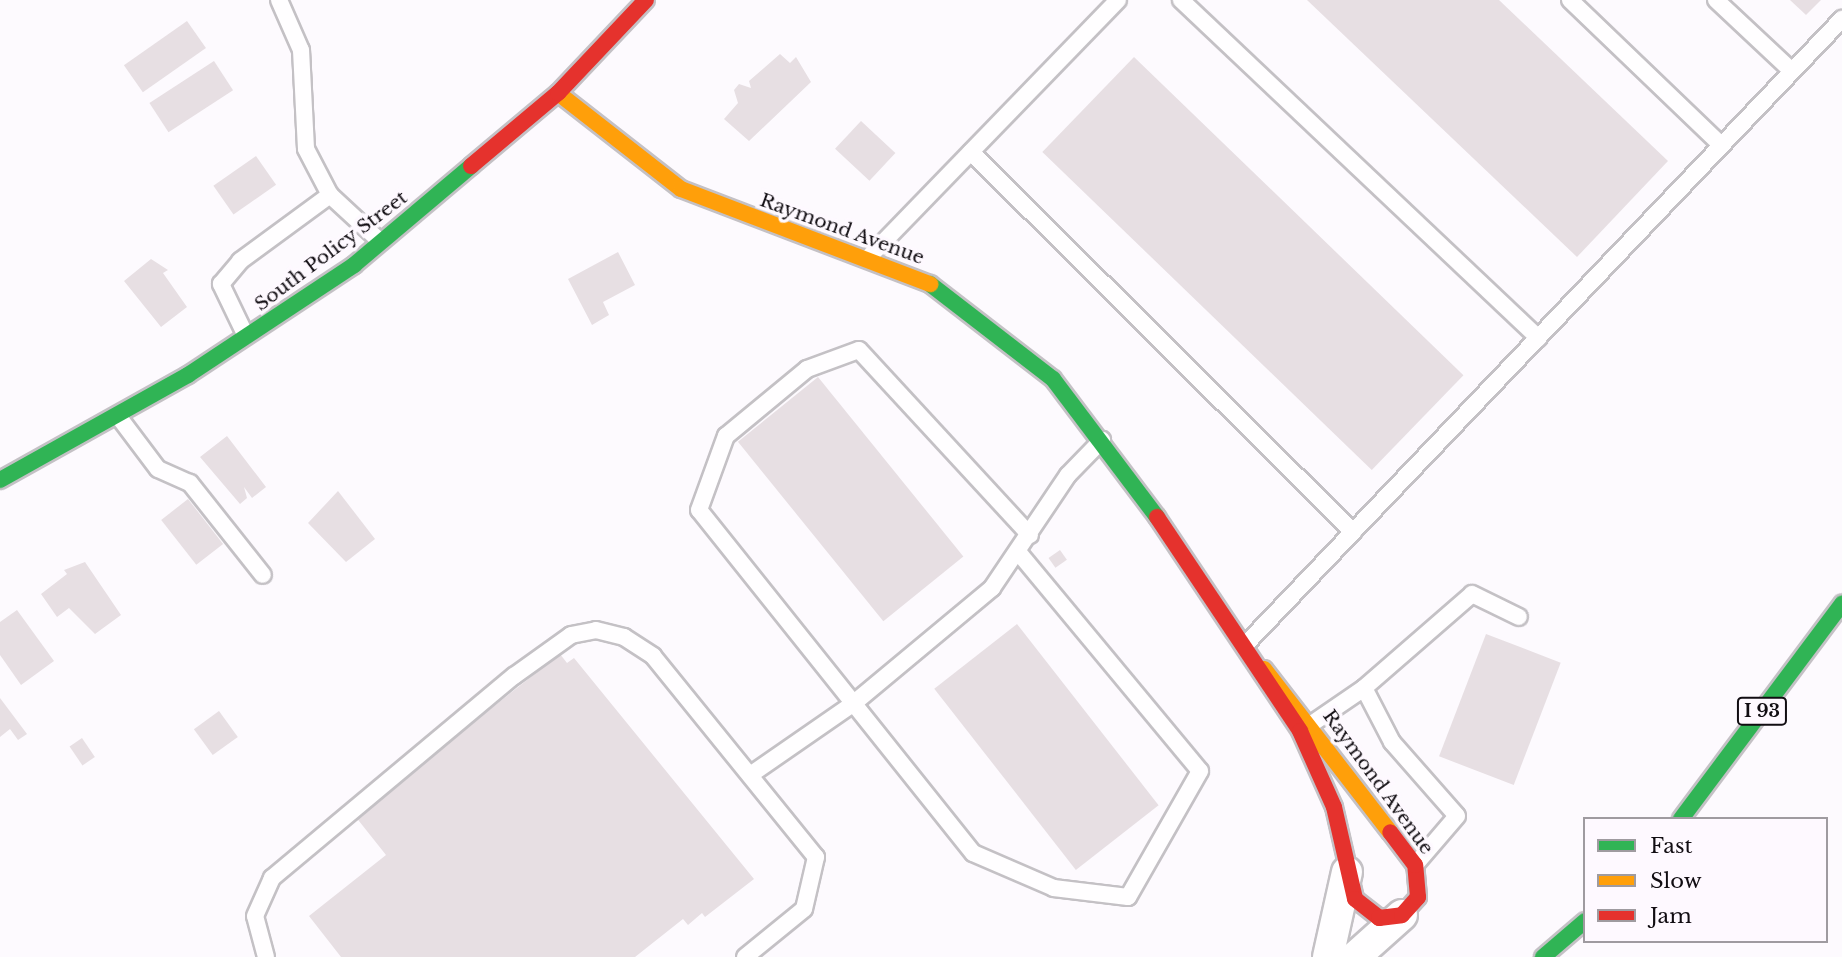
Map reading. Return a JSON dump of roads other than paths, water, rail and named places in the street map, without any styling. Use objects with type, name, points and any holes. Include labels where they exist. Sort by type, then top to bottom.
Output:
[{"type":"main road","name":"South Policy Street","points":[[0,480],[118,416],[247,338],[382,242],[558,93],[646,0]]},
{"type":"main road","name":"Raymond Avenue","points":[[558,93],[681,189],[868,258],[932,285],[984,319],[1053,379],[1103,439],[1264,669],[1310,725],[1415,865],[1418,897],[1402,915],[1379,918],[1362,908],[1347,872],[1320,772],[1264,669]]},
{"type":"main road","name":"I 93","points":[[1682,817],[1842,604]]},
{"type":"main road","points":[[1543,957],[1583,923]]},
{"type":"street","points":[[1328,957],[1347,872]]},
{"type":"street","points":[[1355,957],[1402,915]]},
{"type":"lane","points":[[279,0],[301,50],[306,149],[330,195],[382,242]]},
{"type":"lane","points":[[868,258],[1118,0]]},
{"type":"lane","points":[[1181,0],[1538,338]]},
{"type":"lane","points":[[1570,0],[1721,145]]},
{"type":"lane","points":[[1716,0],[1792,71]]},
{"type":"lane","points":[[1246,643],[1842,19]]},
{"type":"lane","points":[[971,152],[1353,532]]},
{"type":"lane","points":[[247,338],[221,284],[240,261],[330,195]]},
{"type":"lane","points":[[1019,553],[1200,771],[1128,897],[1055,888],[973,853],[699,510],[726,436],[807,369],[859,350],[1030,535]]},
{"type":"lane","points":[[118,416],[158,469],[190,483],[263,575]]},
{"type":"lane","points":[[753,773],[854,703],[992,588],[1019,553],[1068,475],[1103,439]]},
{"type":"lane","points":[[1310,725],[1364,688],[1472,594],[1520,617]]},
{"type":"lane","points":[[266,957],[255,916],[272,878],[571,635],[605,632],[653,656],[753,773],[816,857],[815,881],[804,909],[745,957]]},
{"type":"lane","points":[[1364,688],[1392,742],[1457,816],[1415,865]]}]
